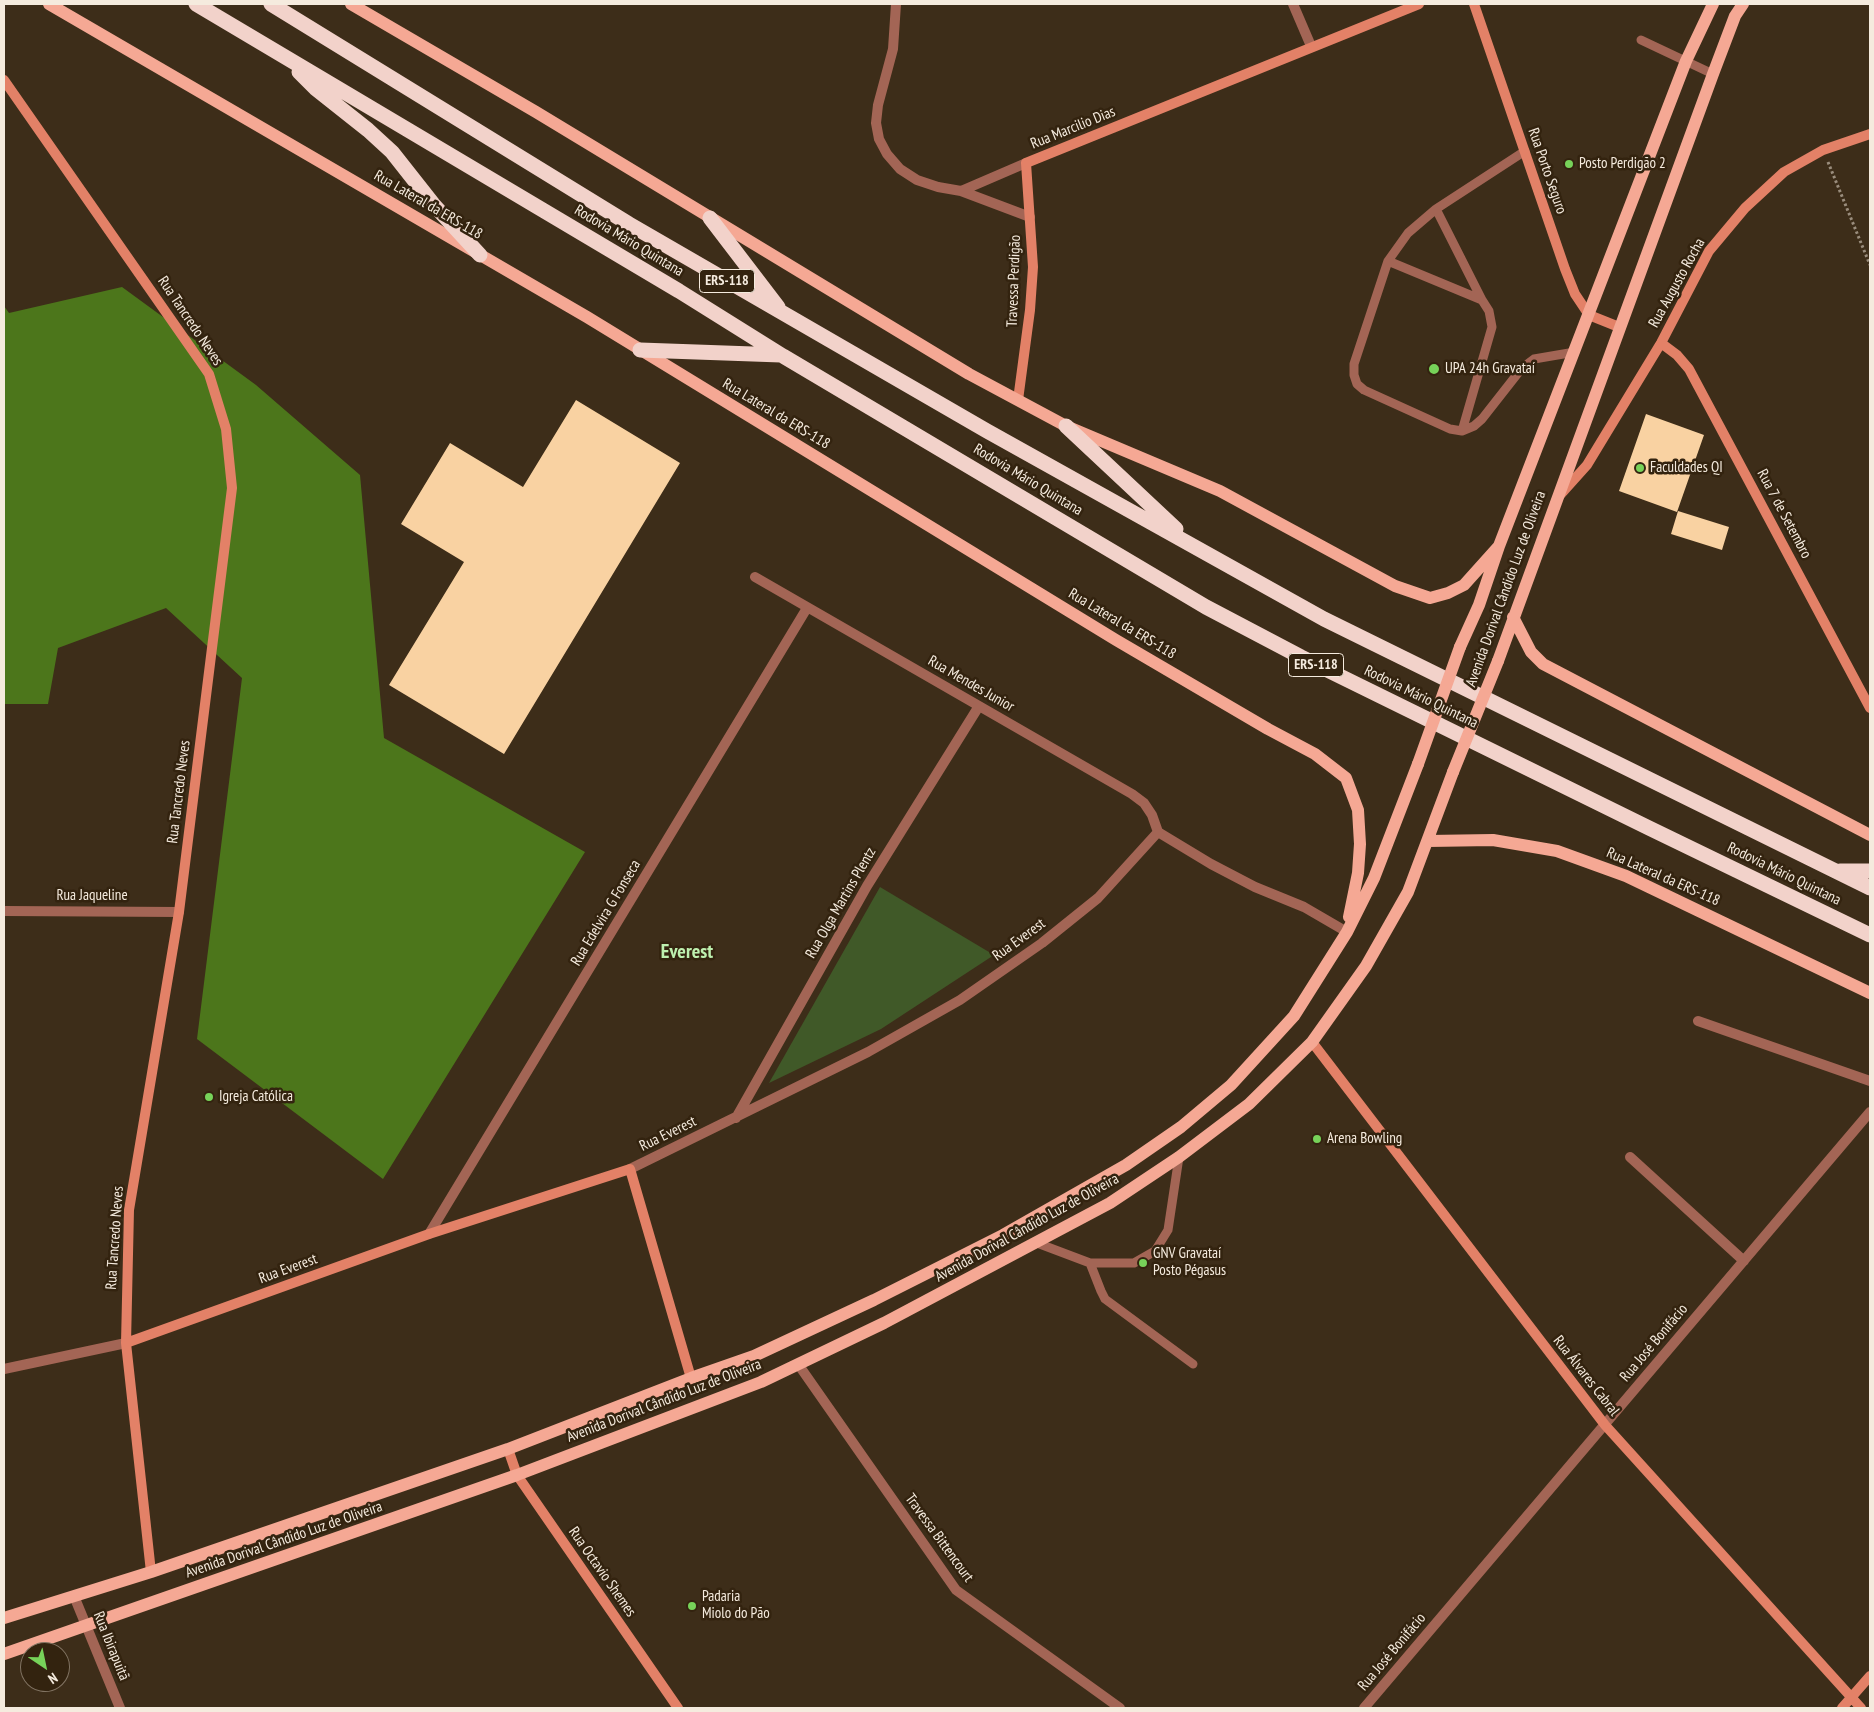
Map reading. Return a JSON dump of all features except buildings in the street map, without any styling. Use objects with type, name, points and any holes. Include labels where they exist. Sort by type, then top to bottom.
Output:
[{"type":"highway","name":"Rodovia Mário Quintana","points":[[196,4],[670,286],[783,356],[1206,606],[1275,643],[1631,820],[1870,935]]},
{"type":"highway","name":"Rodovia Mário Quintana","points":[[271,4],[629,224],[987,431],[1324,619],[1870,888]]},
{"type":"highway","points":[[282,55],[314,88],[368,130],[392,152],[432,204],[480,255]]},
{"type":"highway","points":[[710,218],[782,313]]},
{"type":"highway","points":[[640,350],[783,356]]},
{"type":"highway","points":[[1066,426],[1192,544]]},
{"type":"highway","points":[[1836,872],[1870,870]]},
{"type":"main road","name":"Rua Lateral da ERS-118","points":[[49,4],[480,255],[640,350],[1116,640],[1315,754],[1346,778],[1358,810],[1360,844],[1358,872],[1347,932]]},
{"type":"main road","points":[[351,4],[536,112],[969,374],[1066,426],[1220,491],[1395,586],[1430,598],[1448,593],[1464,585],[1499,546]]},
{"type":"main road","name":"Avenida Dorival Cândido Luz de Oliveira","points":[[4,1618],[151,1572],[508,1448],[754,1356],[874,1300],[971,1251],[1126,1165],[1174,1133],[1231,1085],[1294,1016],[1347,932],[1374,878],[1460,647],[1478,605],[1686,61],[1713,4]]},
{"type":"main road","name":"Avenida Dorival Cândido Luz de Oliveira","points":[[4,1654],[517,1475],[760,1382],[884,1323],[1110,1203],[1179,1157],[1249,1104],[1312,1042],[1366,966],[1408,892],[1498,660],[1713,74],[1735,16],[1744,4]]},
{"type":"main road","points":[[1513,617],[1531,652],[1543,664],[1870,835]]},
{"type":"main road","name":"Rua Lateral da ERS-118","points":[[1428,841],[1494,840],[1557,851],[1626,876],[1870,993]]},
{"type":"street","points":[[896,4],[892,49],[878,105],[876,123],[879,139],[887,154],[900,170],[917,180],[938,187],[961,191],[1030,217]]},
{"type":"street","points":[[1294,4],[1312,46]]},
{"type":"street","name":"Rua Marcilio Dias","points":[[961,191],[1312,46],[1419,4]]},
{"type":"street","name":"Rua Porto Seguro","points":[[1474,4],[1565,269],[1575,294],[1589,315]]},
{"type":"street","name":"Rua Tancredo Neves","points":[[4,80],[209,374],[226,429],[232,488],[179,912],[129,1210],[126,1343],[151,1572]]},
{"type":"street","name":"Rua Augusto Rocha","points":[[1557,499],[1587,464],[1661,343],[1709,251],[1745,208],[1784,172],[1823,150],[1870,134]]},
{"type":"street","name":"Travessa Perdigão","points":[[1018,400],[1030,310],[1033,267],[1026,163]]},
{"type":"street","points":[[1589,315],[1619,327]]},
{"type":"street","name":"Rua 7 de Setembro","points":[[1661,343],[1677,355],[1689,369],[1870,708]]},
{"type":"street","name":"Rua Mendes Junior","points":[[755,577],[1132,794],[1144,803],[1152,815],[1158,832]]},
{"type":"street","name":"Rua Edelvira G Fonseca","points":[[429,1234],[807,608]]},
{"type":"street","name":"Rua Olga Martins Plentz","points":[[736,1118],[867,886],[980,706]]},
{"type":"street","points":[[1158,832],[1211,864],[1255,887],[1304,907],[1347,932]]},
{"type":"street","name":"Rua Everest","points":[[126,1343],[429,1234],[630,1168],[736,1118],[868,1052],[960,1000],[1042,943],[1098,898],[1158,832]]},
{"type":"street","name":"Rua Jaqueline","points":[[4,911],[179,912]]},
{"type":"street","points":[[1698,1020],[1870,1081]]},
{"type":"street","name":"Rua Álvares Cabral","points":[[1312,1042],[1604,1425],[1860,1708]]},
{"type":"street","name":"Rua José Bonifácio","points":[[1364,1708],[1870,1112]]},
{"type":"street","points":[[1630,1157],[1744,1261]]},
{"type":"street","points":[[630,1168],[691,1378]]},
{"type":"street","points":[[4,1369],[126,1343]]},
{"type":"street","name":"Travessa Bittencourt","points":[[798,1364],[956,1590],[1120,1708]]},
{"type":"street","name":"Rua Octavio Shemes","points":[[508,1448],[517,1475],[678,1708]]},
{"type":"street","name":"Rua Ibirapuitã","points":[[74,1596],[120,1708]]},
{"type":"street","points":[[1842,1708],[1870,1676]]},
{"type":"lane","points":[[1641,40],[1713,74]]},
{"type":"lane","points":[[1525,151],[1436,209],[1408,233],[1388,261],[1354,364],[1354,375],[1357,384],[1364,390],[1450,429],[1462,431],[1474,426],[1482,419],[1522,368],[1534,359],[1575,352]]},
{"type":"lane","points":[[1436,209],[1488,311],[1492,327],[1462,431]]},
{"type":"lane","points":[[1388,261],[1482,300]]},
{"type":"lane","points":[[1037,1243],[1090,1263],[1134,1263],[1155,1252],[1168,1230],[1179,1157]]},
{"type":"lane","points":[[1090,1263],[1100,1291],[1105,1299],[1193,1364]]},
{"type":"path","points":[[1823,150],[1870,266]]},
{"type":"green space","points":[[122,287],[256,385],[360,475],[384,738],[585,852],[383,1179],[197,1039],[242,678],[166,608],[58,648],[48,704],[4,704],[4,306],[9,313]]},
{"type":"green space","points":[[880,887],[994,955],[881,1029],[769,1083]]},
{"type":"place","name":"Posto Perdigão 2","points":[[1569,164]]},
{"type":"place","name":"UPA 24h Gravataí","points":[[1434,369]]},
{"type":"place","name":"Faculdades QI","points":[[1640,468]]},
{"type":"place","name":"Igreja Católica","points":[[209,1097]]},
{"type":"place","name":"Arena Bowling","points":[[1317,1139]]},
{"type":"place","name":"GNV Gravataí Posto Pégasus","points":[[1143,1263]]},
{"type":"place","name":"Padaria Miolo do Pão","points":[[692,1606]]},
{"type":"district","name":"Everest","points":[[687,952]]}]
